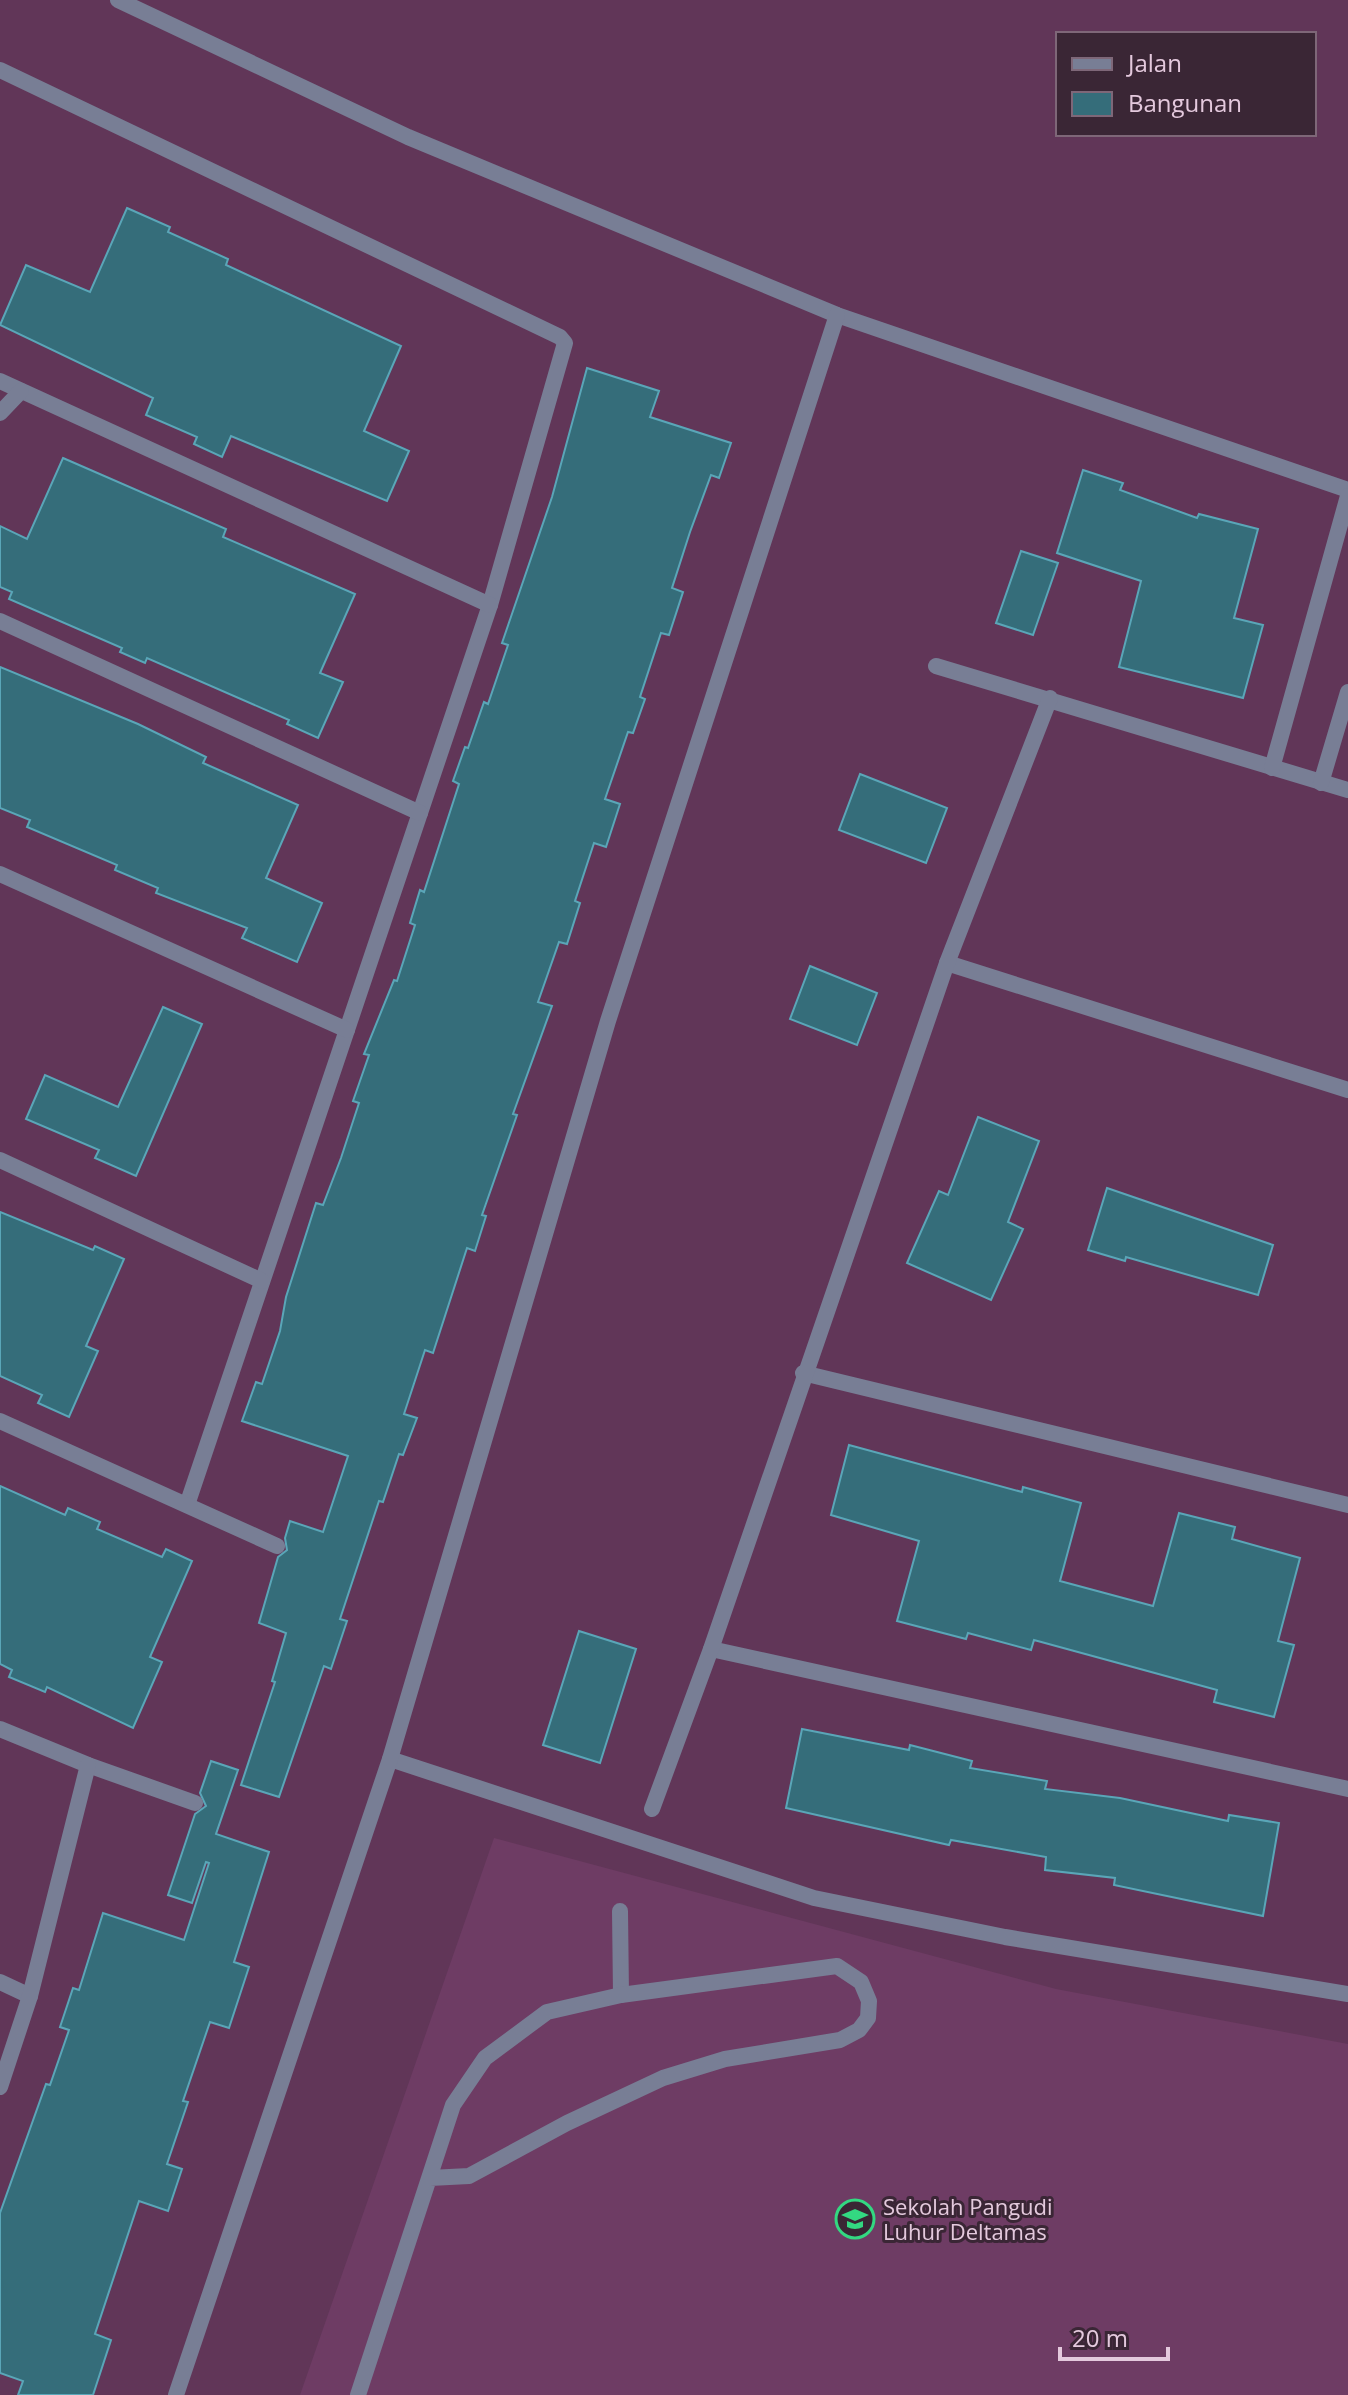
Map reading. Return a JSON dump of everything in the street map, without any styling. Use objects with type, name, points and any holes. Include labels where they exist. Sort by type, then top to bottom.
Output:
[{"type":"street","points":[[118,0],[408,137],[837,315],[1348,490]]},
{"type":"street","points":[[0,70],[565,343],[490,605],[187,1505]]},
{"type":"street","points":[[176,2395],[390,1759],[608,1021],[837,315]]},
{"type":"street","points":[[0,381],[490,605]]},
{"type":"street","points":[[0,413],[21,391]]},
{"type":"street","points":[[1272,768],[1348,496]]},
{"type":"street","points":[[0,621],[420,813]]},
{"type":"street","points":[[936,666],[1348,790]]},
{"type":"street","points":[[1321,783],[1348,692]]},
{"type":"street","points":[[652,1809],[711,1649],[803,1373],[947,963],[1050,698]]},
{"type":"street","points":[[0,874],[347,1030]]},
{"type":"street","points":[[947,963],[1348,1090]]},
{"type":"street","points":[[0,1160],[262,1281]]},
{"type":"street","points":[[803,1373],[1348,1505]]},
{"type":"street","points":[[0,1421],[277,1546]]},
{"type":"street","points":[[711,1649],[1348,1789]]},
{"type":"street","points":[[0,1729],[88,1765],[195,1803]]},
{"type":"street","points":[[390,1759],[814,1898],[1005,1937],[1348,1994]]},
{"type":"street","points":[[0,2087],[30,1996],[88,1765]]},
{"type":"street","points":[[620,1911],[621,1995]]},
{"type":"street","points":[[358,2395],[453,2105],[485,2058],[547,2012],[621,1995],[837,1966],[861,1982],[869,2001],[868,2018],[859,2030],[840,2040],[725,2059],[663,2078],[567,2123],[469,2176],[430,2178]]},
{"type":"street","points":[[0,1982],[30,1996]]},
{"type":"shaded area","name":"Sekolah Pangudi Luhur Deltamas","points":[[494,1838],[1056,1989],[1348,2044],[1348,2395],[300,2395]]},
{"type":"building","points":[[127,208],[170,227],[168,232],[228,259],[226,265],[401,346],[364,431],[409,451],[387,501],[231,436],[222,457],[194,444],[197,437],[146,415],[153,398],[0,325],[26,265],[90,292]]},
{"type":"building","points":[[587,368],[659,391],[650,417],[731,443],[719,478],[711,475],[690,532],[672,588],[683,592],[669,635],[661,633],[640,697],[645,699],[633,733],[628,732],[605,799],[620,804],[606,847],[594,843],[575,901],[580,903],[567,944],[559,942],[538,1002],[552,1006],[513,1114],[517,1115],[482,1215],[486,1216],[475,1251],[467,1248],[433,1353],[425,1350],[404,1414],[417,1418],[403,1455],[399,1454],[383,1502],[379,1501],[340,1619],[347,1621],[331,1669],[324,1666],[279,1797],[241,1785],[275,1682],[272,1681],[286,1633],[259,1623],[278,1557],[287,1550],[285,1538],[290,1521],[323,1532],[348,1456],[242,1421],[256,1382],[262,1384],[280,1331],[286,1297],[316,1203],[323,1205],[341,1158],[359,1103],[353,1101],[369,1055],[364,1054],[394,980],[397,981],[415,925],[410,923],[420,890],[424,892],[459,784],[453,781],[484,702],[488,704],[508,645],[502,643],[552,497]]},
{"type":"building","points":[[63,458],[226,529],[223,537],[355,594],[320,673],[343,682],[318,738],[287,724],[289,720],[147,658],[145,663],[120,652],[122,648],[9,599],[12,592],[0,587],[0,526],[27,539]]},
{"type":"building","points":[[1083,470],[1123,483],[1120,490],[1197,518],[1199,514],[1258,529],[1234,618],[1263,625],[1243,698],[1119,667],[1141,581],[1057,553]]},
{"type":"building","points":[[1021,551],[1058,563],[1033,635],[996,623]]},
{"type":"building","points":[[0,667],[138,724],[206,757],[203,763],[298,805],[266,878],[322,903],[297,962],[242,938],[247,928],[156,893],[158,888],[115,870],[117,865],[27,827],[30,820],[0,808]]},
{"type":"building","points":[[860,774],[947,808],[926,863],[839,830]]},
{"type":"building","points":[[810,966],[877,993],[857,1045],[790,1019]]},
{"type":"building","points":[[163,1007],[202,1024],[136,1176],[95,1158],[99,1150],[26,1119],[45,1075],[118,1107]]},
{"type":"building","points":[[978,1117],[1039,1141],[1008,1222],[1023,1229],[991,1300],[907,1263],[939,1191],[948,1195]]},
{"type":"building","points":[[1107,1188],[1273,1245],[1258,1295],[1126,1257],[1125,1261],[1088,1250]]},
{"type":"building","points":[[0,1212],[93,1250],[95,1246],[124,1259],[86,1346],[98,1351],[69,1417],[38,1403],[42,1395],[0,1376]]},
{"type":"building","points":[[849,1445],[1022,1492],[1023,1487],[1081,1503],[1060,1581],[1153,1606],[1179,1513],[1235,1527],[1232,1539],[1300,1558],[1278,1641],[1294,1645],[1274,1717],[1214,1702],[1217,1690],[1034,1640],[1031,1650],[968,1633],[966,1639],[897,1621],[919,1541],[831,1515]]},
{"type":"building","points":[[0,1486],[65,1515],[68,1508],[100,1522],[97,1529],[162,1557],[166,1549],[192,1561],[150,1657],[162,1662],[133,1728],[47,1687],[45,1692],[9,1677],[12,1670],[0,1664]]},
{"type":"building","points":[[579,1631],[636,1649],[600,1763],[543,1745]]},
{"type":"building","points":[[802,1729],[909,1750],[910,1745],[972,1761],[970,1768],[1047,1781],[1045,1789],[1120,1798],[1228,1821],[1229,1815],[1279,1823],[1263,1916],[1114,1885],[1115,1878],[1045,1870],[1046,1857],[951,1840],[949,1845],[786,1808]]},
{"type":"building","points":[[211,1761],[238,1770],[216,1834],[269,1852],[234,1962],[249,1967],[229,2028],[210,2022],[183,2101],[188,2102],[167,2164],[182,2169],[168,2211],[139,2201],[95,2334],[111,2340],[93,2395],[18,2395],[23,2381],[0,2373],[0,2213],[46,2084],[50,2085],[69,2030],[60,2027],[73,1988],[79,1990],[103,1913],[184,1940],[209,1863],[206,1862],[192,1903],[168,1895],[195,1814],[206,1806],[200,1793]]},
{"type":"place","name":"Sekolah Pangudi Luhur Deltamas","points":[[855,2219]]}]
